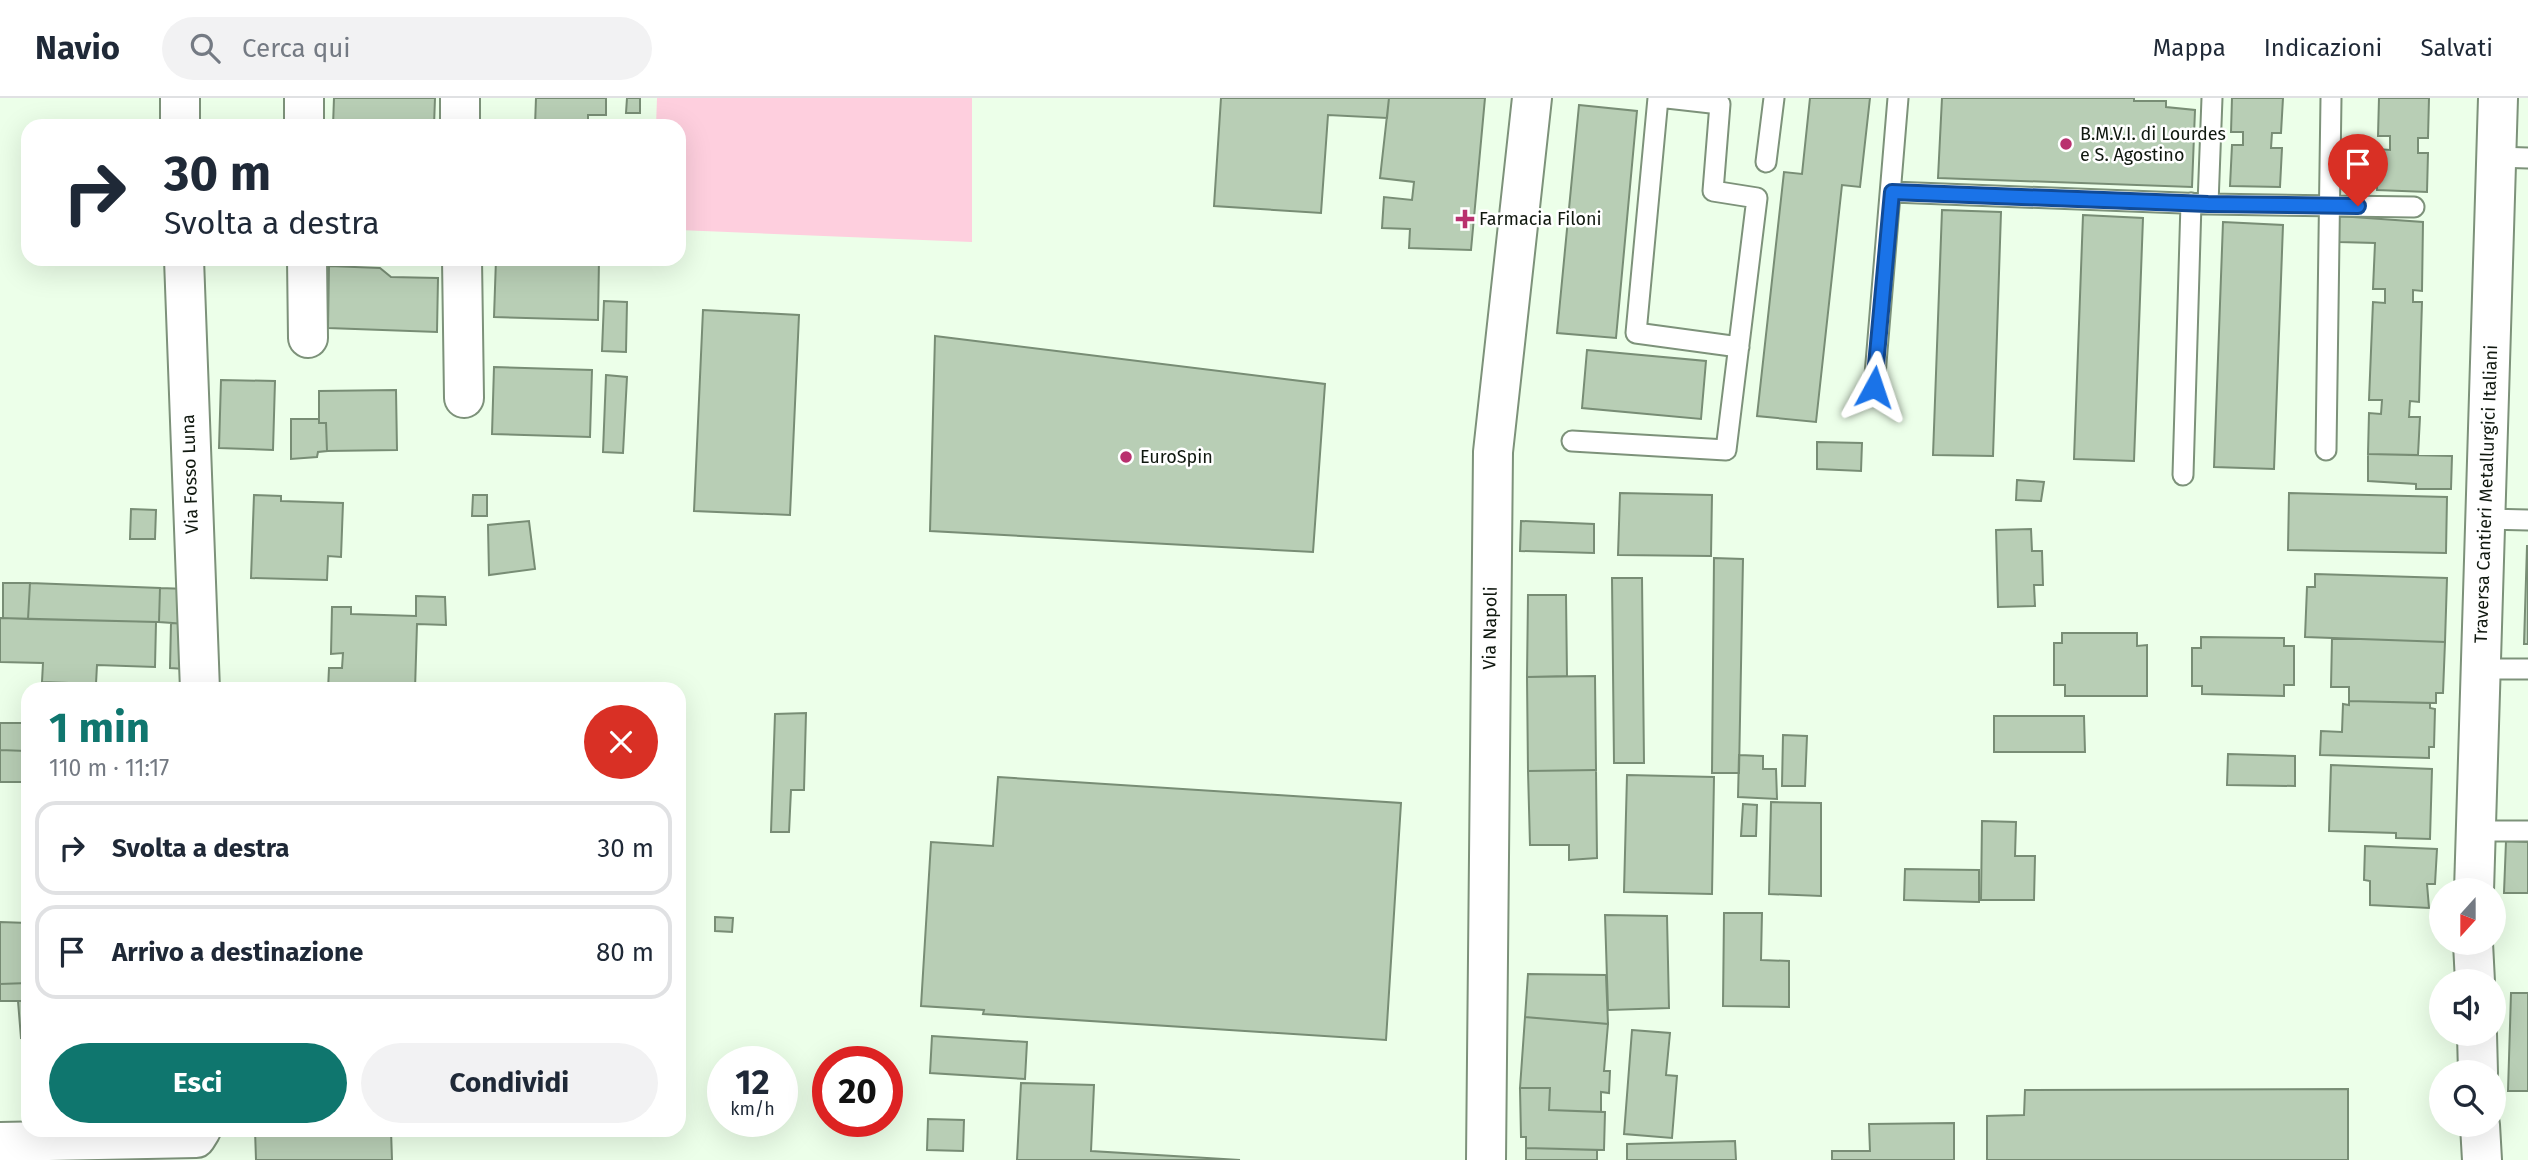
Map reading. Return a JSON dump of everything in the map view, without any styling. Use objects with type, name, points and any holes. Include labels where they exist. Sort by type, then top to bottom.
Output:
[{"type":"street","points":[[180,98],[180,119]]},
{"type":"street","points":[[304,98],[304,119]]},
{"type":"street","points":[[460,98],[460,119]]},
{"type":"street","name":"Via Napoli","points":[[1486,1160],[1493,452],[1532,98]]},
{"type":"street","name":"Traversa Cantieri Metallurgici Italiani","points":[[2474,878],[2486,519],[2512,157],[2498,98]]},
{"type":"street","name":"Via Fosso Luna","points":[[184,266],[191,524],[200,682]]},
{"type":"street","points":[[307,266],[308,338]]},
{"type":"street","points":[[462,266],[464,398]]},
{"type":"street","points":[[0,1142],[197,1137]]},
{"type":"street","points":[[2481,1137],[2482,1160]]},
{"type":"lane","points":[[1658,98],[1636,333],[1739,347]]},
{"type":"lane","points":[[1572,441],[1726,450],[1757,198],[1713,191],[1720,104],[1667,98]]},
{"type":"lane","points":[[1766,162],[1774,98]]},
{"type":"lane","points":[[1874,387],[1898,98]]},
{"type":"lane","points":[[2183,475],[2199,204],[2211,98]]},
{"type":"lane","points":[[2326,450],[2331,98]]},
{"type":"lane","points":[[1892,192],[2199,204],[2414,207]]},
{"type":"lane","points":[[2486,519],[2528,520]]},
{"type":"lane","points":[[2481,668],[2528,668]]},
{"type":"lane","points":[[2476,831],[2528,831]]},
{"type":"shaded area","points":[[657,98],[972,98],[972,242],[686,230],[686,119],[656,119]]},
{"type":"building","points":[[334,98],[435,98],[434,119],[333,119]]},
{"type":"building","points":[[536,98],[606,98],[606,115],[588,115],[588,119],[535,119]]},
{"type":"building","points":[[627,98],[640,98],[640,113],[626,113]]},
{"type":"building","points":[[1221,98],[1389,98],[1387,118],[1328,115],[1321,213],[1214,206]]},
{"type":"building","points":[[1389,98],[1485,98],[1471,250],[1409,248],[1410,229],[1382,228],[1384,197],[1412,200],[1414,182],[1380,178]]},
{"type":"building","points":[[1810,98],[1870,98],[1860,187],[1842,185],[1816,422],[1757,416],[1784,172],[1802,174]]},
{"type":"building","name":"B.M.V.I. di Lourdes e S. Agostino","points":[[1942,98],[2134,98],[2134,101],[2166,101],[2166,107],[2195,110],[2192,187],[1938,178]]},
{"type":"building","points":[[2232,98],[2283,98],[2281,133],[2272,133],[2271,148],[2282,148],[2280,187],[2230,186],[2232,145],[2243,145],[2243,132],[2231,132]]},
{"type":"building","points":[[2379,98],[2429,98],[2428,138],[2418,138],[2418,153],[2428,153],[2427,192],[2377,190],[2378,149],[2390,150],[2390,136],[2378,136]]},
{"type":"building","points":[[1579,105],[1637,111],[1616,338],[1557,333]]},
{"type":"building","points":[[2346,159],[2359,160],[2358,188],[2345,188]]},
{"type":"building","points":[[1942,210],[2001,212],[1993,456],[1933,455]]},
{"type":"building","points":[[2083,215],[2143,218],[2134,461],[2074,459]]},
{"type":"building","points":[[2339,216],[2423,222],[2422,291],[2413,290],[2413,302],[2422,302],[2419,402],[2410,401],[2409,417],[2420,417],[2418,455],[2368,454],[2369,413],[2381,414],[2382,400],[2369,400],[2373,302],[2385,303],[2385,289],[2373,289],[2375,243],[2339,242]]},
{"type":"building","points":[[2223,222],[2283,225],[2274,469],[2214,467]]},
{"type":"building","points":[[329,266],[380,268],[391,277],[438,278],[437,332],[328,328]]},
{"type":"building","points":[[496,266],[599,266],[598,320],[494,317]]},
{"type":"building","points":[[604,301],[627,302],[626,352],[602,351]]},
{"type":"building","points":[[703,310],[799,315],[790,515],[694,511]]},
{"type":"building","name":"EuroSpin","points":[[935,336],[1325,384],[1313,552],[930,531]]},
{"type":"building","points":[[1587,350],[1706,361],[1701,419],[1582,408]]},
{"type":"building","points":[[494,367],[592,370],[590,437],[492,434]]},
{"type":"building","points":[[606,375],[627,377],[623,453],[603,452]]},
{"type":"building","points":[[221,380],[275,381],[273,450],[219,448]]},
{"type":"building","points":[[396,390],[397,450],[327,451],[326,423],[319,423],[319,391]]},
{"type":"building","points":[[291,419],[319,419],[319,423],[326,423],[327,451],[318,452],[317,457],[291,459]]},
{"type":"building","points":[[1817,442],[1862,443],[1861,471],[1817,469]]},
{"type":"building","points":[[2368,454],[2452,456],[2451,489],[2416,489],[2416,484],[2368,481]]},
{"type":"building","points":[[2017,480],[2044,482],[2041,501],[2016,500]]},
{"type":"building","points":[[1620,493],[1712,495],[1711,556],[1618,555]]},
{"type":"building","points":[[2289,493],[2447,497],[2446,553],[2288,550]]},
{"type":"building","points":[[254,495],[281,496],[281,501],[343,503],[341,557],[328,556],[327,580],[251,578]]},
{"type":"building","points":[[473,495],[487,495],[487,516],[472,516]]},
{"type":"building","points":[[131,509],[156,510],[155,539],[130,539]]},
{"type":"building","points":[[529,521],[535,569],[489,575],[488,525]]},
{"type":"building","points":[[1521,521],[1594,524],[1594,553],[1520,551]]},
{"type":"building","points":[[2031,529],[2032,551],[2042,551],[2043,585],[2034,585],[2035,606],[1998,607],[1996,530]]},
{"type":"building","points":[[2527,546],[2528,644],[2524,644]]},
{"type":"building","points":[[1714,558],[1743,559],[1739,773],[1712,773]]},
{"type":"building","points":[[2315,574],[2447,578],[2445,642],[2305,637],[2307,587],[2315,587]]},
{"type":"building","points":[[1612,578],[1642,578],[1644,763],[1614,763]]},
{"type":"building","points":[[3,583],[30,583],[28,619],[3,618]]},
{"type":"building","points":[[30,583],[160,588],[159,622],[28,619]]},
{"type":"building","points":[[160,588],[187,589],[186,624],[159,622]]},
{"type":"building","points":[[1528,595],[1566,595],[1567,676],[1527,677]]},
{"type":"building","points":[[416,596],[445,597],[446,625],[417,624],[415,682],[328,682],[329,668],[342,668],[343,653],[331,654],[332,607],[351,607],[351,614],[416,616]]},
{"type":"building","points":[[0,618],[156,622],[155,667],[97,665],[96,682],[42,682],[43,663],[0,662]]},
{"type":"building","points":[[171,623],[186,624],[185,669],[170,668]]},
{"type":"building","points":[[2062,633],[2137,633],[2137,646],[2147,645],[2147,696],[2065,696],[2065,685],[2054,685],[2054,643],[2062,643]]},
{"type":"building","points":[[2201,637],[2284,638],[2284,646],[2294,646],[2294,685],[2284,685],[2284,696],[2202,694],[2202,686],[2192,686],[2192,648],[2201,648]]},
{"type":"building","points":[[2332,638],[2445,642],[2443,693],[2436,693],[2436,703],[2349,701],[2349,687],[2331,687]]},
{"type":"building","points":[[1595,676],[1596,770],[1528,771],[1527,677]]},
{"type":"building","points":[[2349,701],[2430,703],[2430,708],[2435,709],[2434,747],[2429,747],[2429,758],[2320,755],[2321,731],[2342,732],[2343,704],[2349,705]]},
{"type":"building","points":[[806,713],[804,790],[791,790],[789,832],[771,832],[775,714]]},
{"type":"building","points":[[1994,716],[2084,716],[2085,752],[1994,752]]},
{"type":"building","points":[[0,723],[21,723],[21,751],[0,750]]},
{"type":"building","points":[[1783,735],[1807,736],[1805,786],[1782,786]]},
{"type":"building","points":[[0,750],[21,751],[21,782],[0,782]]},
{"type":"building","points":[[2228,754],[2295,756],[2295,786],[2227,785]]},
{"type":"building","points":[[1739,755],[1763,756],[1763,769],[1776,769],[1777,799],[1738,797]]},
{"type":"building","points":[[2331,765],[2432,769],[2430,839],[2396,838],[2396,833],[2329,831]]},
{"type":"building","points":[[1596,770],[1597,858],[1569,860],[1569,845],[1530,845],[1528,771]]},
{"type":"building","points":[[1627,775],[1714,777],[1712,894],[1624,892]]},
{"type":"building","points":[[998,777],[1401,803],[1386,1040],[983,1014],[984,1010],[921,1006],[931,842],[993,846]]},
{"type":"building","points":[[1771,802],[1821,803],[1821,896],[1769,894]]},
{"type":"building","points":[[1743,804],[1757,805],[1756,836],[1741,836]]},
{"type":"building","points":[[1982,821],[2016,822],[2015,856],[2035,856],[2034,900],[1981,900]]},
{"type":"building","points":[[2506,841],[2528,842],[2528,893],[2506,893]]},
{"type":"building","points":[[2365,846],[2437,849],[2435,878],[2429,878],[2427,884],[2429,908],[2370,905],[2370,881],[2364,880]]},
{"type":"building","points":[[1905,869],[1979,870],[1979,902],[1904,900]]},
{"type":"building","points":[[1724,913],[1762,913],[1761,960],[1789,961],[1789,1007],[1723,1006]]},
{"type":"building","points":[[1605,915],[1667,916],[1669,1008],[1608,1010]]},
{"type":"building","points":[[715,917],[733,918],[732,932],[715,931]]},
{"type":"building","points":[[0,922],[21,923],[21,983],[0,984]]},
{"type":"building","points":[[1528,974],[1606,975],[1608,1024],[1525,1017]]},
{"type":"building","points":[[21,983],[21,1001],[0,1001],[0,984]]},
{"type":"building","points":[[2511,993],[2528,993],[2528,1091],[2508,1091]]},
{"type":"building","points":[[18,1001],[21,1001],[21,1038]]},
{"type":"building","points":[[1525,1017],[1608,1024],[1604,1071],[1610,1071],[1609,1093],[1601,1092],[1601,1112],[1549,1110],[1550,1088],[1520,1088]]},
{"type":"building","points":[[1632,1030],[1670,1033],[1666,1075],[1677,1076],[1672,1138],[1624,1134]]},
{"type":"building","points":[[932,1036],[1027,1042],[1025,1079],[930,1073]]},
{"type":"building","points":[[1021,1083],[1094,1085],[1091,1151],[1240,1160],[1017,1160]]},
{"type":"building","points":[[1520,1088],[1550,1088],[1549,1110],[1605,1112],[1604,1150],[1526,1148],[1526,1137],[1521,1137]]},
{"type":"building","points":[[2348,1089],[2348,1160],[1987,1160],[1987,1116],[2024,1115],[2025,1090]]},
{"type":"building","points":[[928,1119],[964,1120],[963,1151],[927,1150]]},
{"type":"building","points":[[1954,1123],[1954,1160],[1832,1160],[1832,1151],[1870,1151],[1869,1124]]},
{"type":"building","points":[[255,1137],[391,1137],[392,1160],[256,1160]]},
{"type":"building","points":[[1735,1141],[1736,1160],[1627,1160],[1627,1144]]},
{"type":"building","points":[[1526,1148],[1597,1150],[1597,1160],[1526,1160]]},
{"type":"place","name":"B.M.V.I. di Lourdes e S. Agostino","points":[[2066,144]]},
{"type":"place","name":"Farmacia Filoni","points":[[1465,219]]},
{"type":"place","name":"EuroSpin","points":[[1126,457]]},
{"type":"route","points":[[1874,387],[1892,192],[2208,204],[2358,206]]}]
